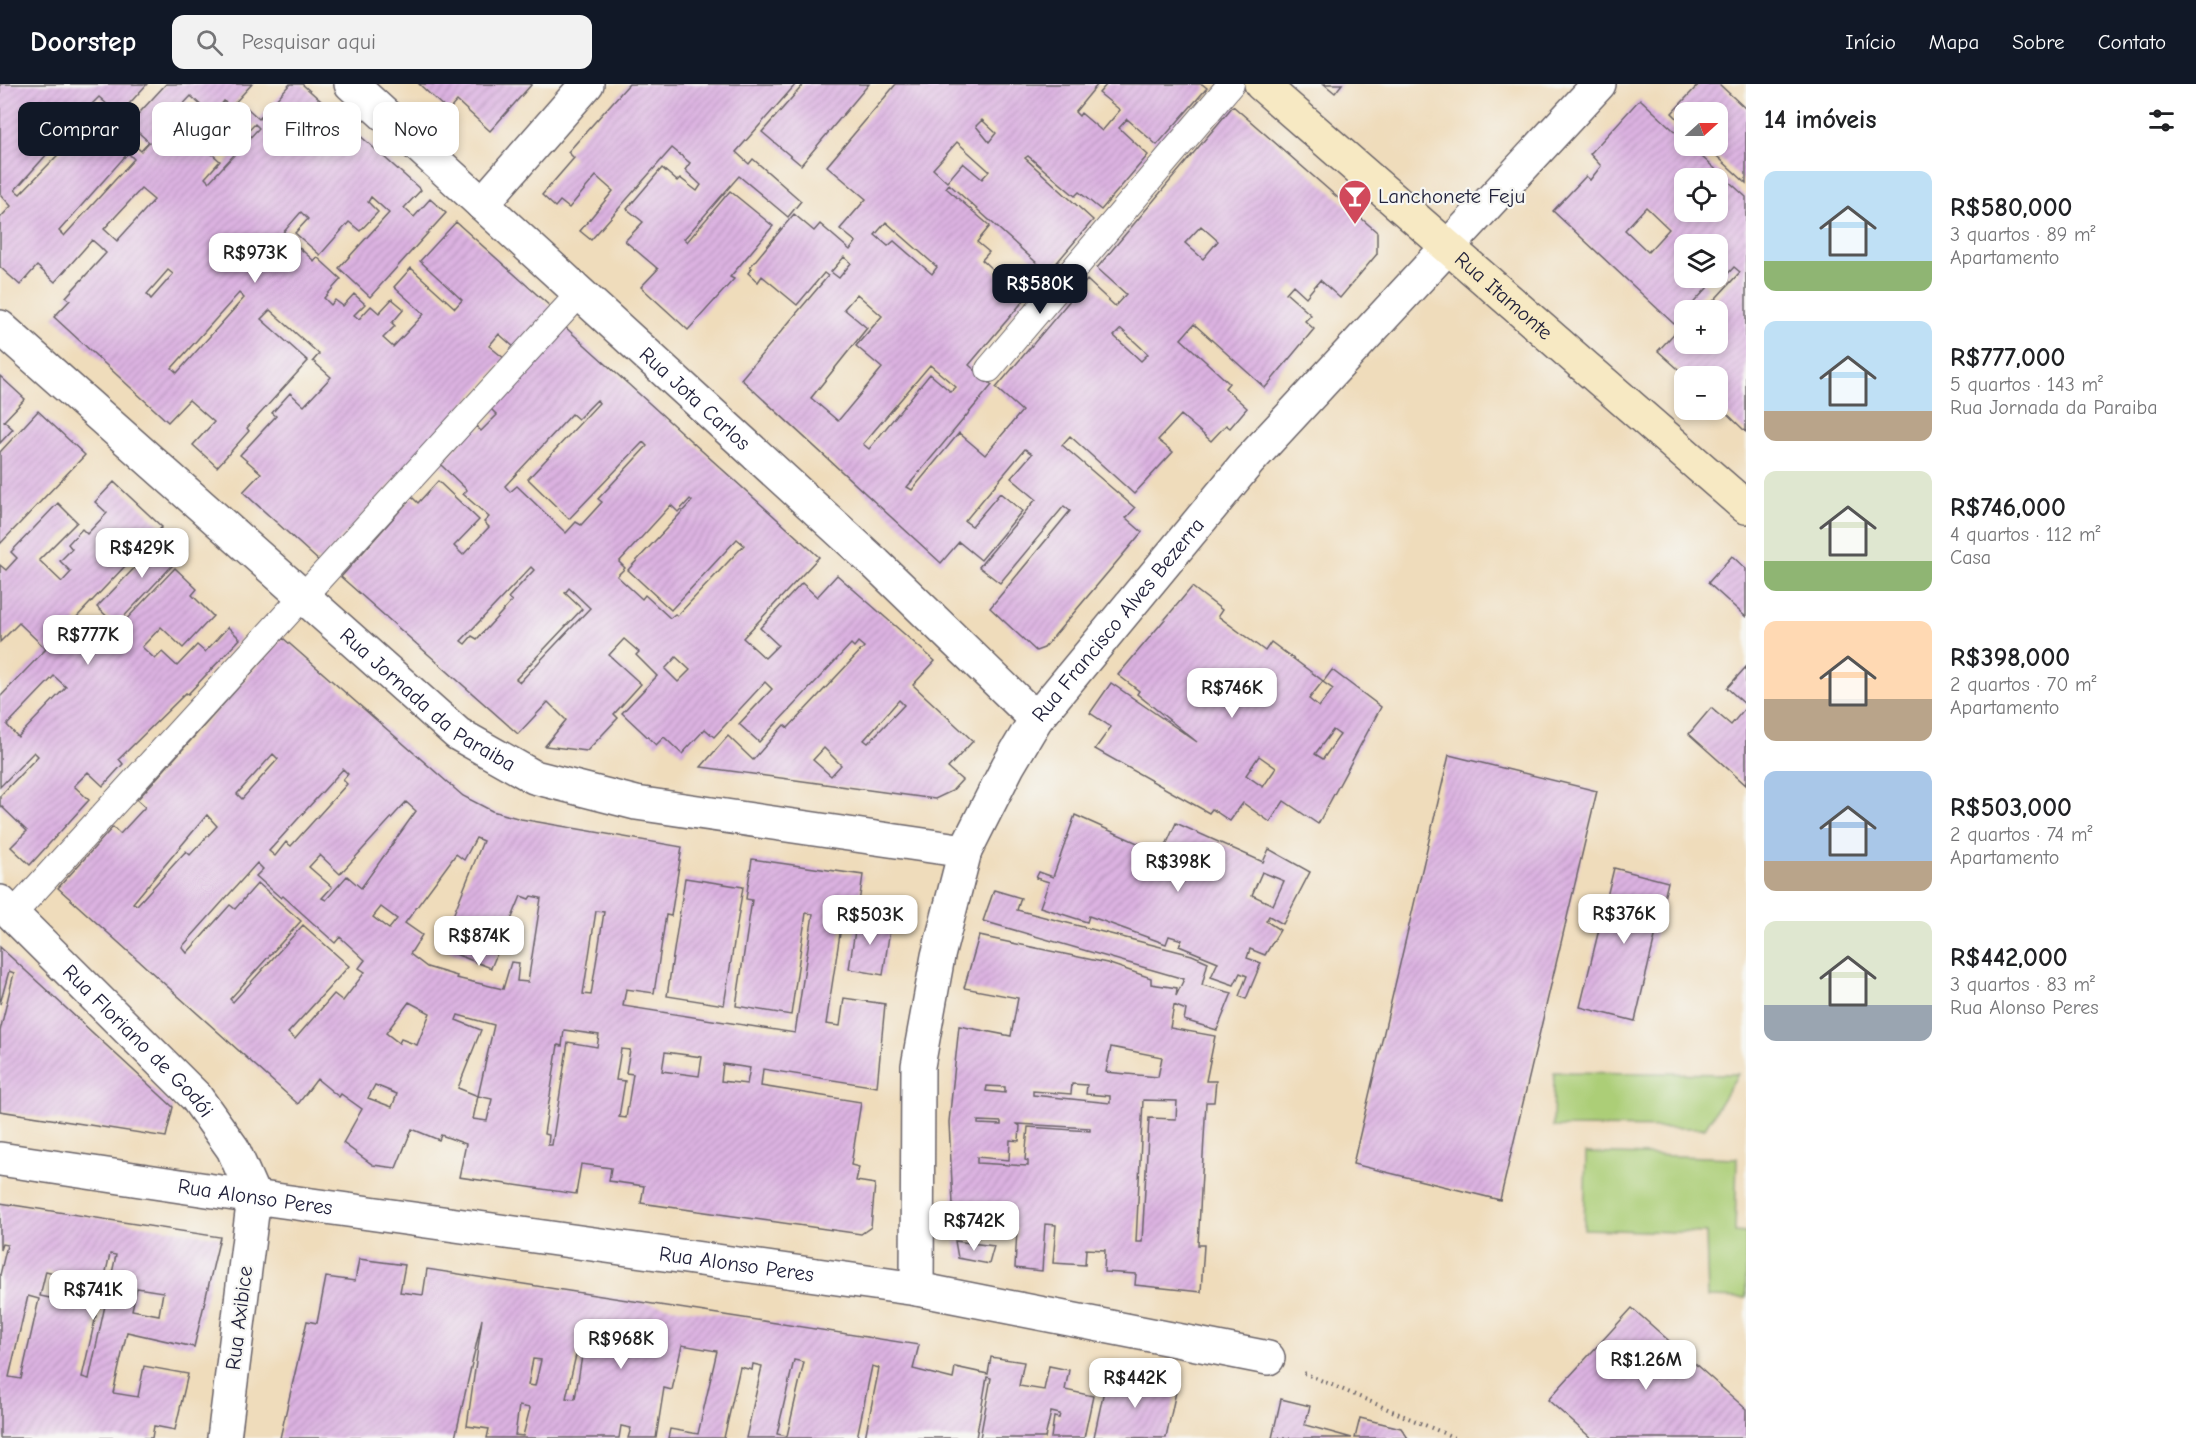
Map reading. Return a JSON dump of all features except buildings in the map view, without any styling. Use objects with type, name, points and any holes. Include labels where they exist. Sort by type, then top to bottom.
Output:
[{"type":"street","name":"Rua Jota Carlos","points":[[351,84],[876,564],[1036,719]]},
{"type":"street","points":[[482,204],[587,84]]},
{"type":"street","name":"Rua Itamonte","points":[[1261,84],[1445,247],[1746,507]]},
{"type":"street","name":"Rua Francisco Alves Bezerra","points":[[917,1289],[918,1066],[938,956],[965,851],[1008,766],[1036,719],[1249,461],[1445,247],[1599,84]]},
{"type":"street","name":"Rua Jornada da Paraiba","points":[[0,327],[303,599],[458,734],[534,777],[636,803],[965,851]]},
{"type":"street","name":"Rua Floriano de Godói","points":[[7,908],[196,1097],[233,1149],[254,1197]]},
{"type":"street","name":"Rua Alonso Peres","points":[[0,1159],[254,1197],[917,1289],[1268,1358]]},
{"type":"street","name":"Rua Axibice","points":[[224,1438],[254,1197]]},
{"type":"lane","points":[[989,369],[1232,84]]},
{"type":"lane","points":[[7,908],[303,599],[580,293]]},
{"type":"path","points":[[1268,1358],[1455,1438]]},
{"type":"green space","points":[[1554,1072],[1738,1074],[1705,1128],[1553,1127]]},
{"type":"green space","points":[[1586,1153],[1737,1158],[1735,1232],[1746,1233],[1746,1298],[1708,1297],[1706,1233],[1584,1229]]},
{"type":"place","name":"Lanchonete Feju","points":[[1355,225]]}]
